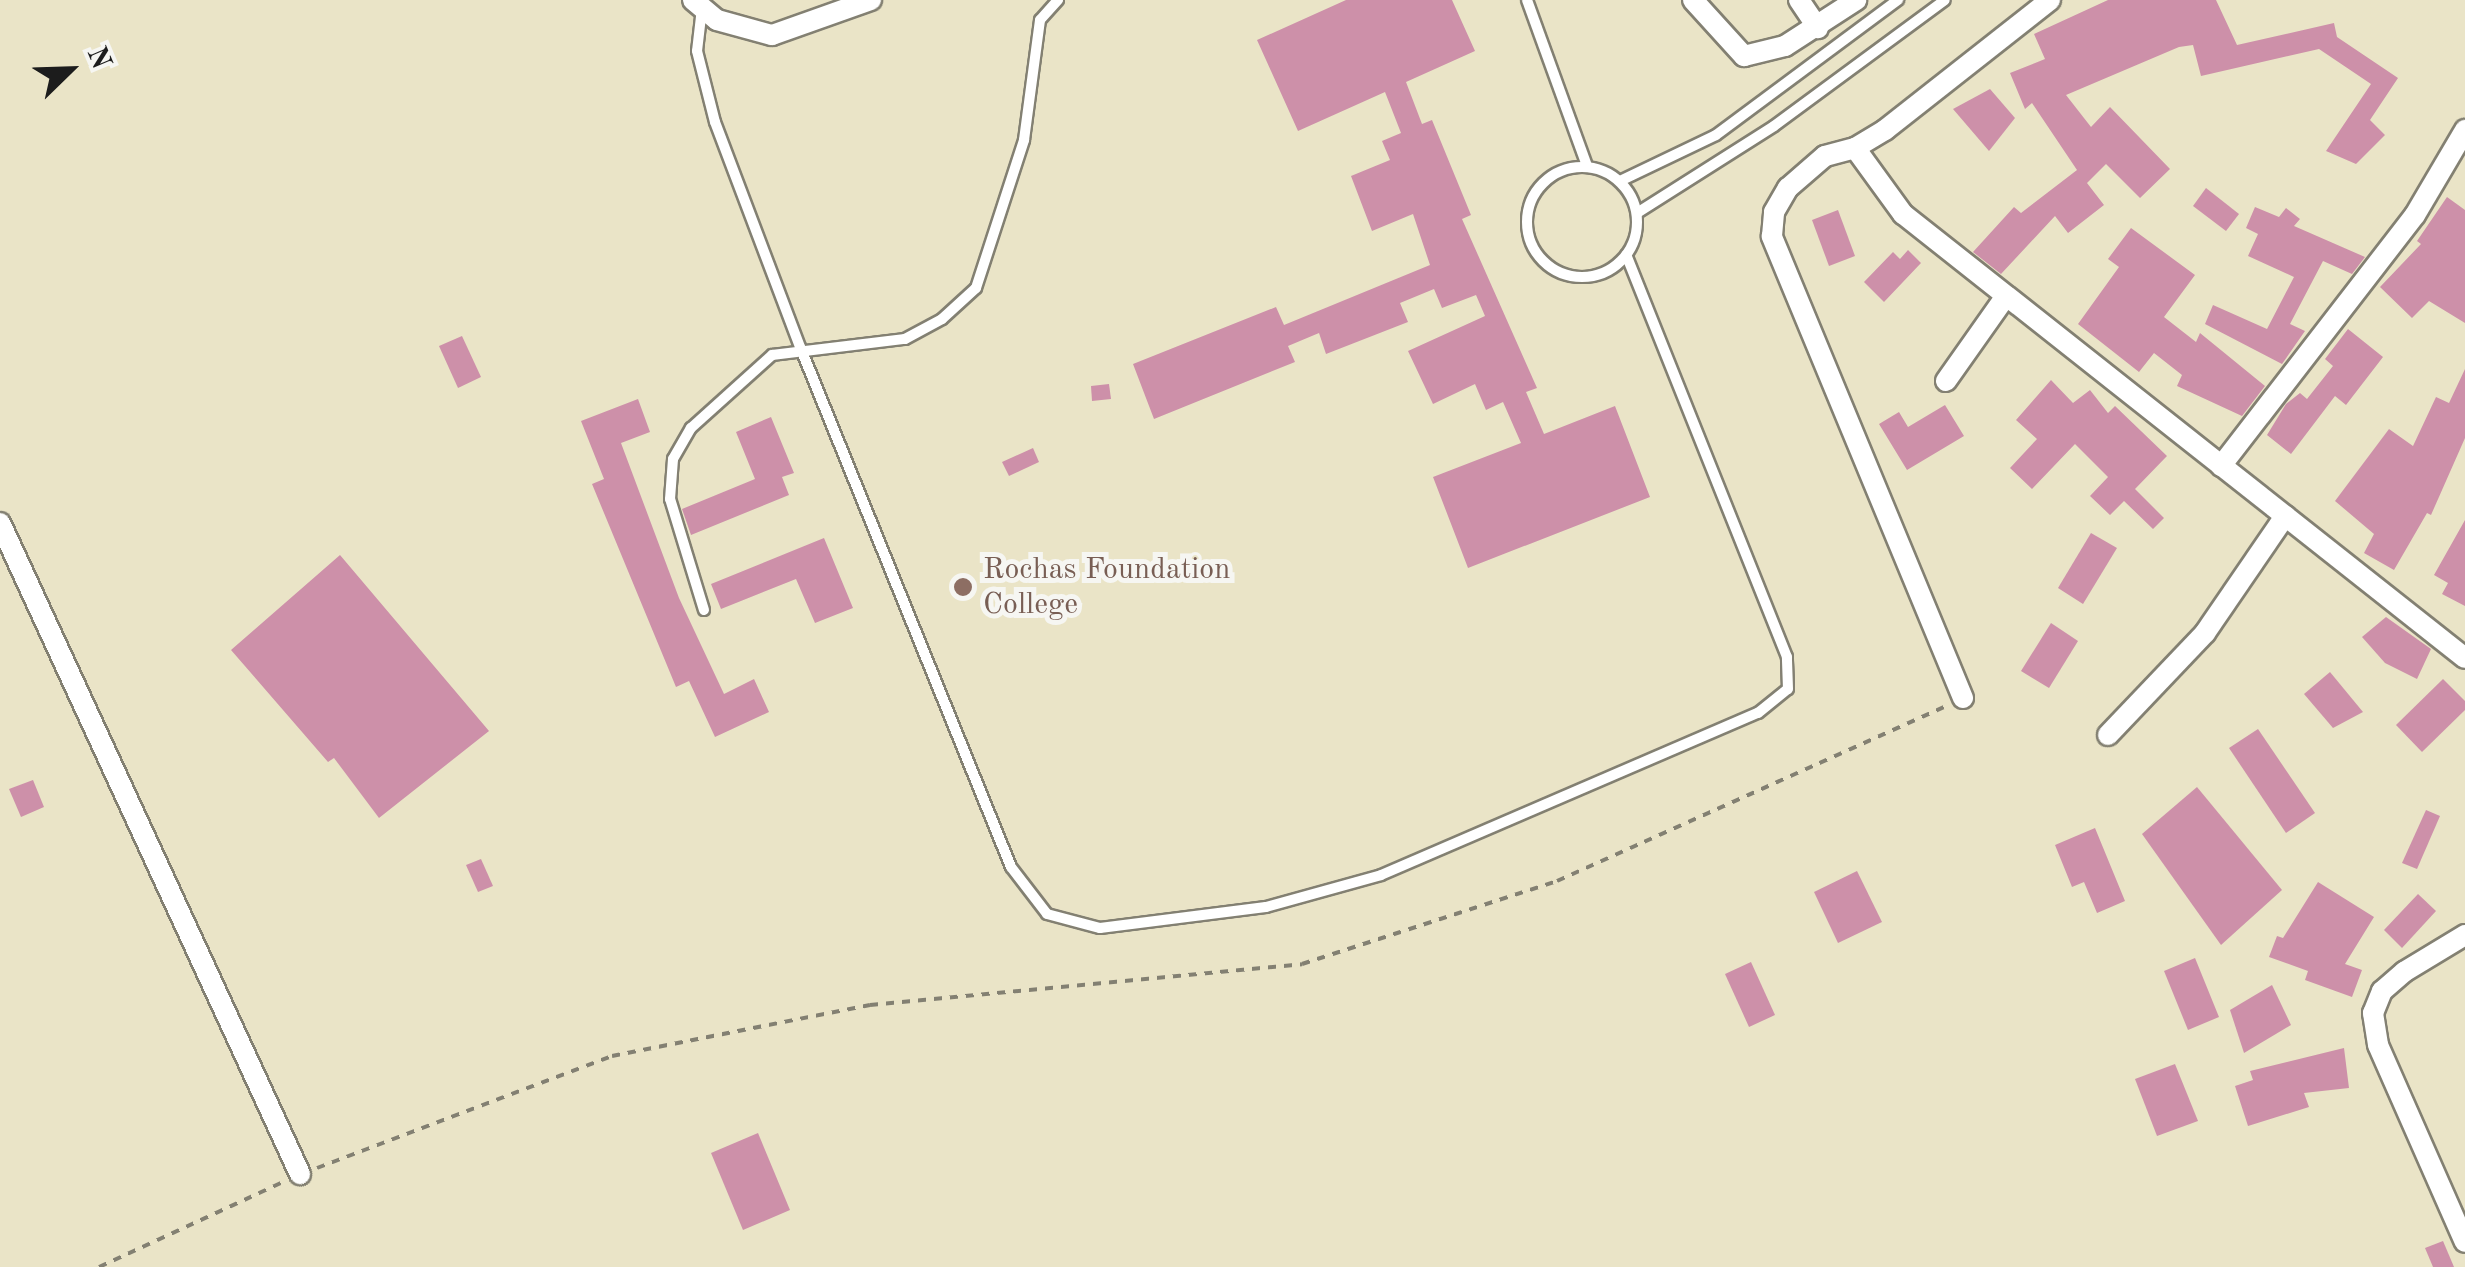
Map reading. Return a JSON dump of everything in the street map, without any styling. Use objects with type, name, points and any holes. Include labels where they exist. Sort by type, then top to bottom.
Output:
[{"type":"street","points":[[697,4],[748,33],[772,34],[871,0]]},
{"type":"street","points":[[1694,0],[1744,56],[1785,46],[1856,0]]},
{"type":"street","points":[[1799,0],[1818,28]]},
{"type":"street","points":[[1962,698],[1772,236],[1774,212],[1788,188],[1825,156],[1855,148],[2050,0]]},
{"type":"street","points":[[2221,466],[2415,214],[2465,130]]},
{"type":"street","points":[[1855,148],[1903,214],[2465,658]]},
{"type":"street","points":[[1946,381],[2006,296]]},
{"type":"street","points":[[2108,735],[2205,633],[2285,516]]},
{"type":"street","points":[[0,523],[300,1174]]},
{"type":"street","points":[[2465,935],[2404,972],[2382,991],[2373,1013],[2378,1045],[2465,1242]]},
{"type":"lane","points":[[704,610],[673,523],[673,459],[690,428],[740,378],[772,355],[905,339],[942,320],[976,288],[1024,140],[1040,20],[1058,0]]},
{"type":"lane","points":[[1527,0],[1587,166]]},
{"type":"lane","points":[[1620,181],[1716,135],[1898,0]]},
{"type":"lane","points":[[1636,213],[1774,126],[1944,0]]},
{"type":"lane","points":[[697,4],[697,51],[710,106],[801,349],[1011,867],[1047,914],[1100,928],[1266,907],[1381,875],[1758,712],[1788,689],[1787,657],[1626,256],[1636,213],[1620,181],[1587,166],[1568,168],[1537,188],[1526,223],[1530,242],[1553,270],[1570,277],[1605,273],[1626,256]]},
{"type":"path","points":[[98,1267],[300,1174],[612,1056],[870,1005],[1302,964],[1558,881],[1962,698]]},
{"type":"building","points":[[1346,0],[1452,0],[1475,51],[1406,82],[1422,124],[1432,120],[1471,215],[1462,219],[1537,388],[1526,392],[1544,434],[1615,406],[1650,497],[1468,568],[1433,477],[1521,443],[1503,402],[1486,410],[1475,384],[1433,404],[1408,351],[1485,316],[1476,295],[1442,308],[1434,289],[1400,303],[1408,322],[1326,354],[1319,333],[1288,346],[1295,362],[1154,419],[1133,364],[1276,307],[1284,325],[1430,265],[1413,214],[1372,231],[1351,176],[1390,160],[1382,141],[1401,133],[1385,92],[1298,131],[1257,40]]},
{"type":"building","points":[[2108,0],[2216,0],[2237,45],[2334,23],[2337,37],[2398,78],[2370,120],[2385,135],[2356,164],[2326,151],[2371,84],[2319,49],[2201,76],[2193,45],[2179,47],[2066,95],[2091,127],[2110,107],[2170,169],[2140,198],[2106,164],[2087,183],[2104,205],[2068,233],[2055,216],[2001,274],[1973,252],[2014,207],[2021,213],[2077,170],[2032,103],[2025,109],[2010,73],[2045,59],[2034,34]]},
{"type":"building","points":[[1990,89],[2015,118],[1989,151],[1953,109]]},
{"type":"building","points":[[2206,188],[2239,214],[2226,231],[2193,206]]},
{"type":"building","points":[[2447,197],[2465,210],[2465,323],[2429,301],[2412,318],[2380,287],[2421,244],[2417,241]]},
{"type":"building","points":[[2255,207],[2279,217],[2286,208],[2300,219],[2294,226],[2365,257],[2352,274],[2323,261],[2290,324],[2305,331],[2282,364],[2205,324],[2213,305],[2267,329],[2294,277],[2248,256],[2258,234],[2246,228]]},
{"type":"building","points":[[1838,210],[1855,256],[1829,266],[1812,220]]},
{"type":"building","points":[[2131,228],[2195,275],[2164,317],[2196,342],[2200,333],[2265,386],[2242,416],[2177,386],[2182,375],[2154,353],[2139,372],[2078,324],[2119,267],[2108,259]]},
{"type":"building","points":[[1908,250],[1921,263],[1884,302],[1864,282],[1893,252],[1900,259]]},
{"type":"building","points":[[2348,329],[2383,357],[2346,405],[2335,396],[2291,454],[2267,435],[2286,404],[2300,393],[2307,399],[2333,366],[2325,359]]},
{"type":"building","points":[[462,336],[481,377],[458,388],[439,346]]},
{"type":"building","points":[[2465,369],[2465,438],[2431,515],[2427,513],[2394,570],[2364,553],[2374,534],[2335,501],[2389,429],[2413,446],[2436,397],[2449,403]]},
{"type":"building","points":[[2051,380],[2073,403],[2090,390],[2108,413],[2115,406],[2167,456],[2135,489],[2164,518],[2153,529],[2124,501],[2110,515],[2090,496],[2108,477],[2075,444],[2032,489],[2010,468],[2037,439],[2016,420]]},
{"type":"building","points":[[1109,384],[1111,399],[1092,401],[1091,386]]},
{"type":"building","points":[[638,399],[650,432],[621,443],[679,598],[724,694],[754,679],[769,712],[715,737],[689,681],[676,687],[592,484],[604,479],[581,421]]},
{"type":"building","points":[[1945,405],[1964,436],[1907,470],[1879,424],[1899,412],[1908,427]]},
{"type":"building","points":[[771,417],[794,473],[782,477],[789,495],[691,535],[682,509],[755,479],[736,432]]},
{"type":"building","points":[[1033,448],[1039,462],[1009,476],[1002,462]]},
{"type":"building","points":[[2465,520],[2465,606],[2442,594],[2448,583],[2434,575]]},
{"type":"building","points":[[2091,533],[2117,548],[2083,604],[2058,588]]},
{"type":"building","points":[[824,538],[853,608],[815,623],[796,579],[721,609],[711,584]]},
{"type":"building","points":[[340,555],[489,731],[379,818],[334,758],[328,762],[231,650]]},
{"type":"building","points":[[2386,617],[2431,649],[2417,679],[2385,663],[2362,637]]},
{"type":"building","points":[[2051,623],[2078,641],[2049,688],[2021,671]]},
{"type":"building","points":[[2330,672],[2363,712],[2333,728],[2304,694]]},
{"type":"building","points":[[2443,679],[2465,701],[2465,710],[2422,752],[2396,725]]},
{"type":"building","points":[[2258,729],[2315,813],[2286,833],[2229,748]]},
{"type":"building","points":[[33,780],[44,807],[21,817],[9,789]]},
{"type":"building","points":[[2197,787],[2282,890],[2221,945],[2142,834]]},
{"type":"building","points":[[2426,810],[2440,816],[2417,869],[2402,863]]},
{"type":"building","points":[[2095,828],[2125,901],[2097,913],[2084,882],[2072,887],[2055,845]]},
{"type":"building","points":[[481,859],[493,886],[478,892],[466,865]]},
{"type":"building","points":[[1857,871],[1882,922],[1838,943],[1814,892]]},
{"type":"building","points":[[2318,882],[2374,917],[2345,964],[2362,970],[2352,997],[2305,980],[2308,971],[2269,957],[2277,936],[2283,938]]},
{"type":"building","points":[[2418,894],[2436,911],[2402,948],[2384,930]]},
{"type":"building","points":[[2195,958],[2219,1017],[2188,1030],[2164,971]]},
{"type":"building","points":[[1751,962],[1775,1015],[1749,1027],[1725,974]]},
{"type":"building","points":[[2272,985],[2291,1025],[2244,1053],[2230,1010]]},
{"type":"building","points":[[2344,1048],[2349,1088],[2304,1093],[2309,1107],[2248,1126],[2235,1086],[2253,1080],[2250,1071]]},
{"type":"building","points":[[2175,1064],[2198,1121],[2157,1136],[2135,1079]]},
{"type":"building","points":[[758,1133],[790,1210],[743,1230],[711,1153]]},
{"type":"building","points":[[2443,1241],[2454,1267],[2433,1267],[2425,1248]]},
{"type":"place","name":"Rochas Foundation College","points":[[963,587]]}]
